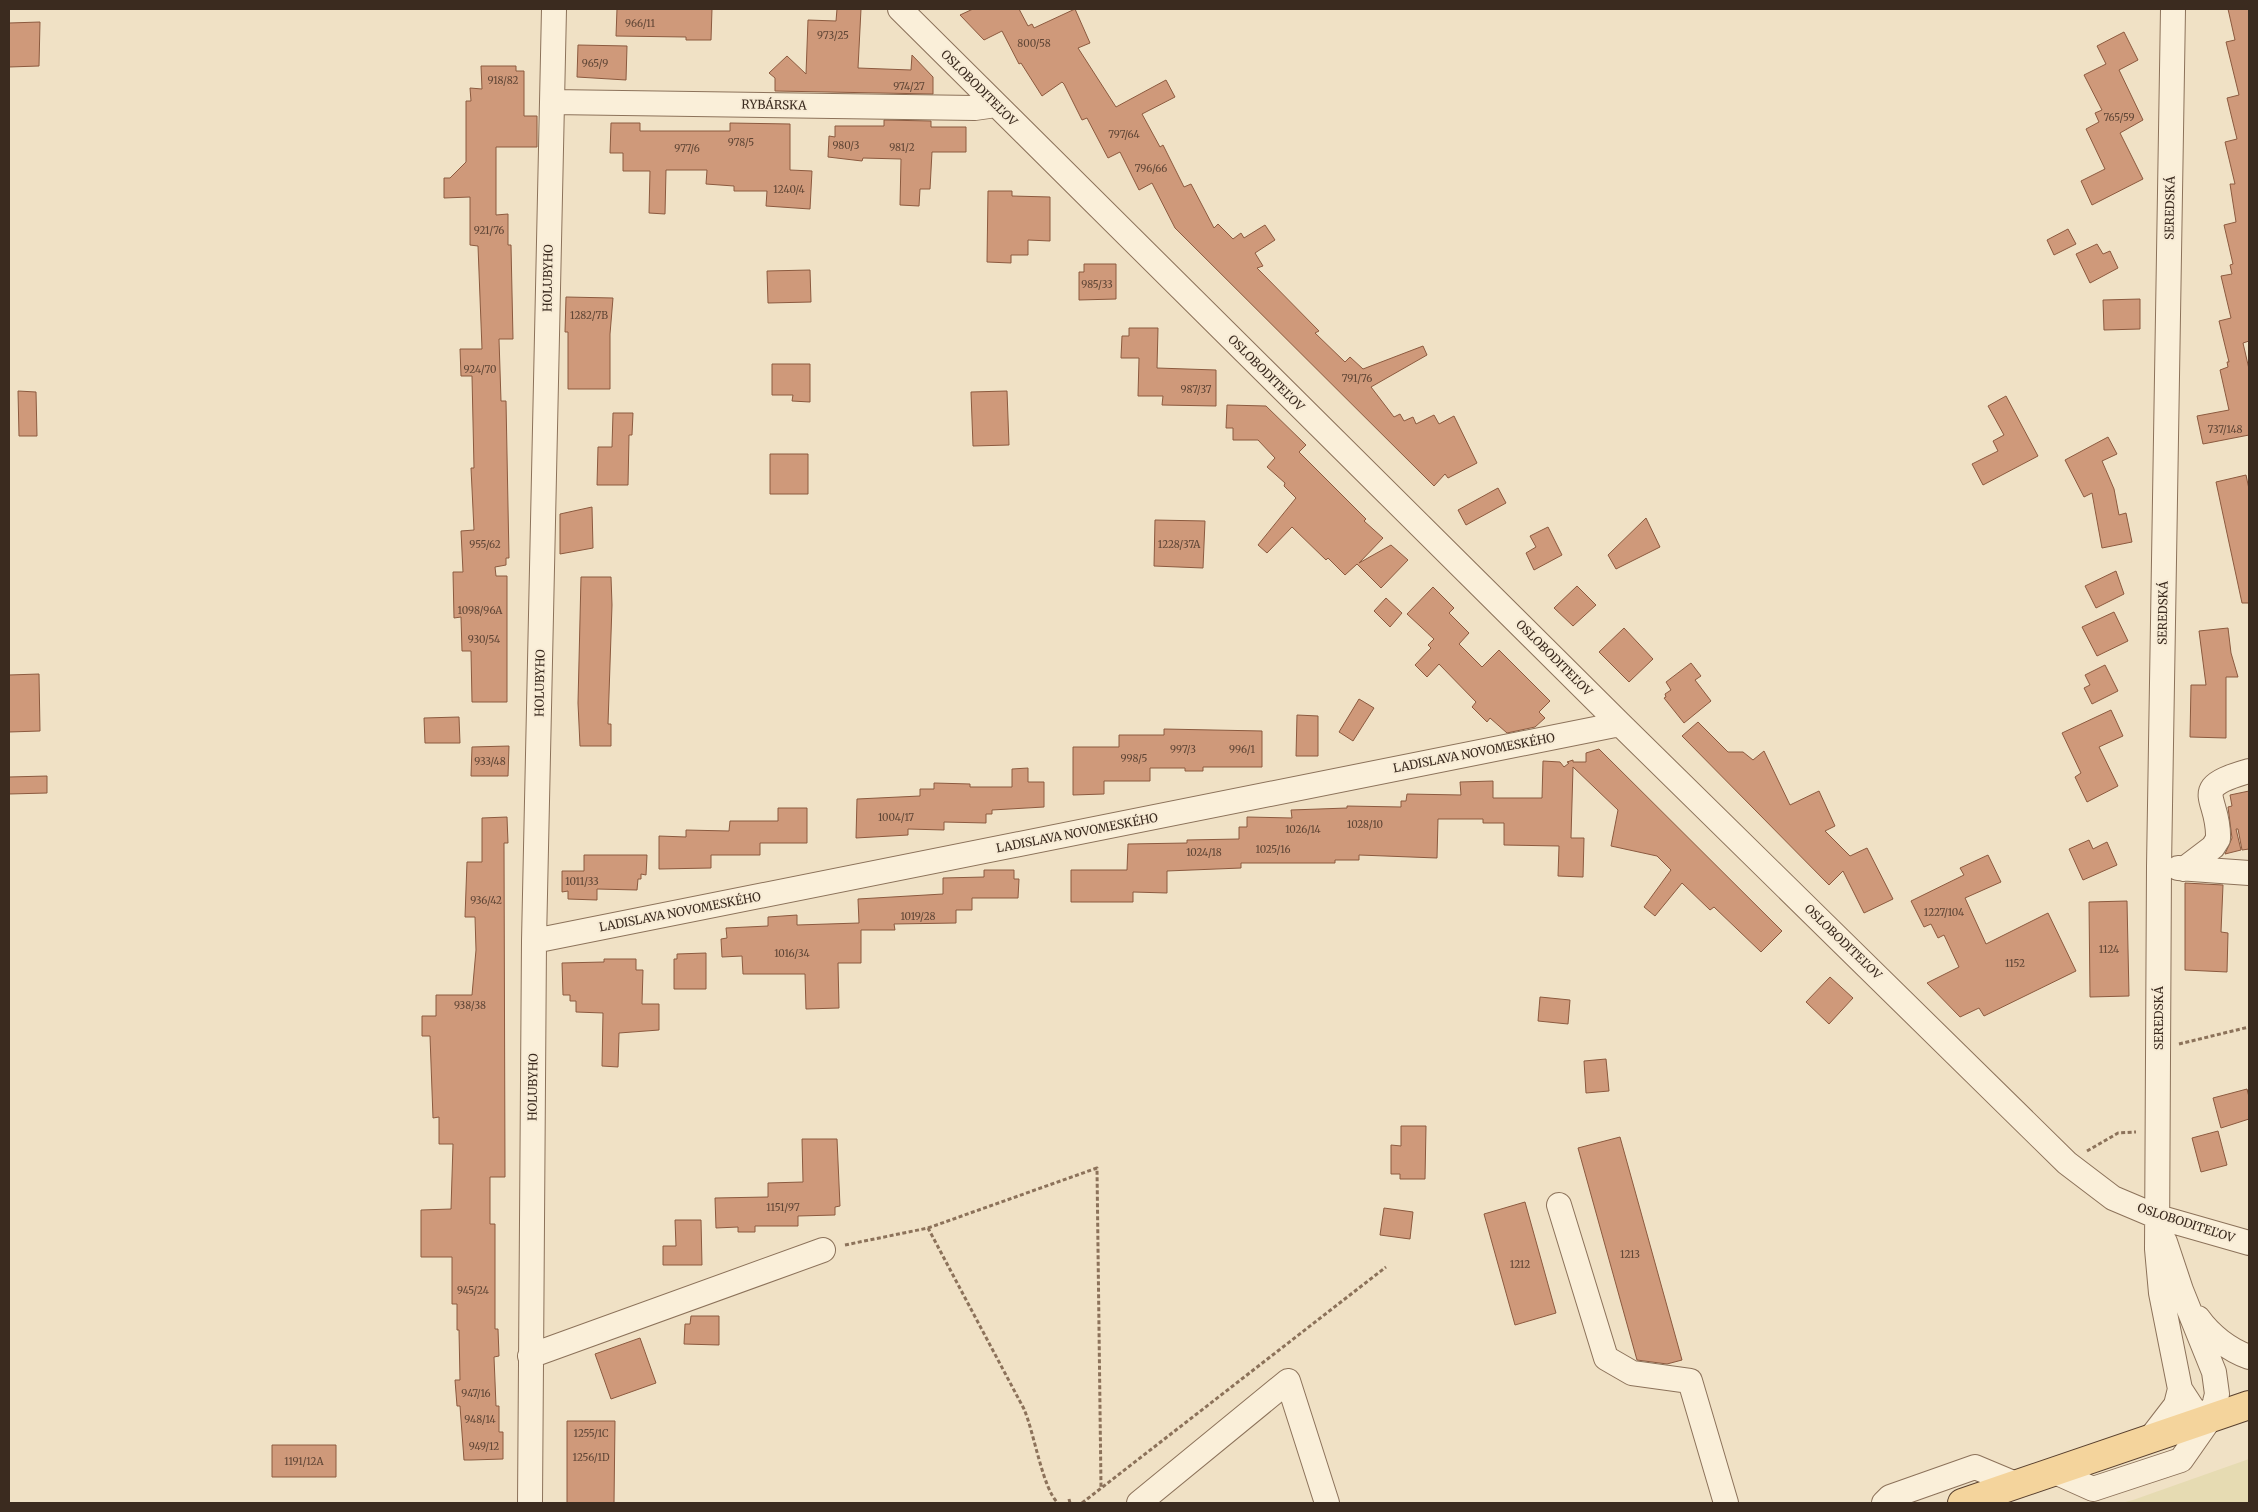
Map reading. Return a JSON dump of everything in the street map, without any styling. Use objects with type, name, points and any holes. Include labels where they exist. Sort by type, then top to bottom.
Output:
[{"type":"main road","points":[[1962,1503],[2249,1405]]},
{"type":"street","name":"HOLUBYHO","points":[[530,1503],[534,941],[554,9]]},
{"type":"street","name":"OSLOBODITEĽOV","points":[[900,9],[1620,724],[2068,1163],[2113,1198],[2158,1217],[2249,1243]]},
{"type":"street","name":"SEREDSKÁ","points":[[2158,1217],[2181,1290],[2209,1357],[2217,1383],[2217,1394],[2209,1420],[2194,1409],[2180,1389],[2161,1292],[2157,1257],[2159,866],[2173,9]]},
{"type":"street","name":"RYBÁRSKA","points":[[552,102],[975,108],[996,105]]},
{"type":"street","name":"LADISLAVA NOVOMESKÉHO","points":[[534,941],[1620,724]]},
{"type":"street","points":[[2184,869],[2212,847],[2218,839],[2210,793],[2214,787],[2227,778],[2249,772]]},
{"type":"street","points":[[2159,866],[2249,874]]},
{"type":"street","points":[[1559,1205],[1606,1358],[1632,1373],[1690,1381],[1726,1503]]},
{"type":"street","points":[[530,1356],[823,1250]]},
{"type":"street","name":"SEREDSKÁ","points":[[2181,1290],[2203,1324],[2214,1336],[2229,1347],[2249,1357]]},
{"type":"street","points":[[1139,1503],[1288,1381],[1327,1503]]},
{"type":"street","points":[[2149,1440],[2176,1404],[2180,1389]]},
{"type":"street","points":[[2055,1472],[2093,1489],[2154,1469],[2180,1460],[2209,1420]]},
{"type":"street","points":[[1884,1503],[1890,1497],[1975,1467],[2018,1485]]},
{"type":"path","points":[[2159,1049],[2249,1027]]},
{"type":"path","points":[[823,1250],[928,1228],[1097,1168],[1101,1488]]},
{"type":"path","points":[[928,1228],[1024,1409],[1035,1438],[1046,1485],[1058,1503]]},
{"type":"path","points":[[1082,1503],[1386,1267]]},
{"type":"shaded area","points":[[2249,1459],[2249,1503],[2121,1503],[2133,1500]]},
{"type":"building","points":[[617,9],[712,9],[711,40],[686,40],[686,37],[616,36]]},
{"type":"building","points":[[837,9],[861,9],[858,68],[911,70],[912,55],[933,77],[933,94],[775,91],[775,78],[769,73],[787,56],[806,74],[808,20],[836,21]]},
{"type":"building","points":[[973,9],[1019,9],[1028,26],[1032,24],[1034,28],[1075,9],[1090,43],[1078,48],[1116,107],[1166,80],[1175,97],[1142,114],[1160,147],[1163,145],[1184,187],[1191,184],[1214,228],[1218,224],[1233,239],[1241,233],[1244,238],[1265,225],[1275,240],[1255,253],[1263,266],[1257,268],[1319,331],[1315,333],[1345,362],[1350,357],[1363,369],[1423,346],[1427,355],[1371,387],[1394,417],[1400,414],[1404,421],[1413,417],[1416,424],[1434,415],[1439,424],[1454,416],[1477,463],[1448,478],[1445,474],[1434,486],[1175,228],[1152,183],[1139,190],[1120,152],[1108,158],[1087,118],[1082,120],[1062,82],[1042,96],[1021,63],[1019,64],[1002,31],[984,40],[960,15]]},
{"type":"building","points":[[2228,9],[2249,9],[2249,341],[2243,343],[2249,369],[2249,435],[2203,444],[2197,416],[2229,410],[2220,370],[2228,367],[2227,362],[2229,362],[2219,321],[2231,318],[2221,276],[2232,274],[2230,265],[2233,264],[2224,225],[2236,222],[2230,184],[2235,184],[2225,142],[2237,139],[2227,98],[2239,95],[2226,42],[2235,40]]},
{"type":"building","points":[[40,22],[39,66],[9,67],[9,23]]},
{"type":"building","points":[[2124,32],[2138,60],[2119,70],[2143,120],[2120,133],[2143,179],[2092,205],[2081,181],[2105,169],[2086,129],[2099,122],[2095,113],[2102,110],[2084,75],[2106,64],[2097,46]]},
{"type":"building","points":[[578,45],[627,46],[626,80],[577,77]]},
{"type":"building","points":[[481,66],[516,66],[516,71],[524,71],[524,116],[537,116],[537,147],[496,147],[496,215],[508,214],[508,245],[511,245],[513,339],[499,339],[501,401],[506,401],[509,558],[506,558],[506,565],[495,567],[496,576],[507,576],[507,702],[472,702],[471,651],[462,651],[461,617],[454,618],[453,572],[463,572],[461,531],[474,530],[471,468],[474,468],[472,376],[461,376],[460,349],[482,349],[478,246],[470,245],[470,197],[444,198],[444,178],[450,178],[466,162],[466,101],[471,101],[470,88],[482,89]]},
{"type":"building","points":[[884,120],[931,121],[931,127],[966,127],[966,152],[932,152],[930,189],[920,189],[919,206],[900,205],[901,159],[863,158],[862,161],[828,157],[829,136],[835,137],[835,126],[884,126]]},
{"type":"building","points":[[611,123],[640,123],[640,131],[730,131],[730,123],[790,124],[790,170],[812,171],[810,209],[766,206],[767,191],[734,191],[734,186],[706,184],[707,170],[666,170],[665,214],[649,213],[650,171],[623,171],[623,153],[610,153]]},
{"type":"building","points":[[988,191],[1012,191],[1012,196],[1050,197],[1050,241],[1028,240],[1028,255],[1011,255],[1011,263],[987,262]]},
{"type":"building","points":[[2068,229],[2076,244],[2054,255],[2047,240]]},
{"type":"building","points":[[2097,244],[2103,254],[2110,251],[2118,268],[2090,283],[2076,254]]},
{"type":"building","points":[[1084,264],[1116,264],[1116,299],[1079,300],[1079,272],[1084,272]]},
{"type":"building","points":[[810,270],[811,302],[768,303],[767,271]]},
{"type":"building","points":[[566,297],[613,298],[610,334],[610,389],[568,389],[568,332],[565,332]]},
{"type":"building","points":[[2140,299],[2140,329],[2104,330],[2103,300]]},
{"type":"building","points":[[1129,328],[1158,328],[1157,368],[1216,370],[1216,406],[1162,405],[1163,396],[1138,396],[1139,358],[1121,358],[1122,336],[1129,336]]},
{"type":"building","points":[[772,364],[810,364],[810,402],[792,401],[793,395],[772,395]]},
{"type":"building","points":[[18,391],[36,392],[37,436],[19,436]]},
{"type":"building","points":[[1007,391],[1009,445],[973,446],[971,392]]},
{"type":"building","points":[[2006,396],[2038,456],[1983,485],[1972,464],[1998,451],[1993,441],[2004,435],[1988,406]]},
{"type":"building","points":[[1227,405],[1266,406],[1306,445],[1299,452],[1366,519],[1364,521],[1383,538],[1359,563],[1391,545],[1408,560],[1381,588],[1357,564],[1345,575],[1328,558],[1326,560],[1292,527],[1267,553],[1258,545],[1296,498],[1284,486],[1285,483],[1267,467],[1275,458],[1258,440],[1233,440],[1233,428],[1226,428]]},
{"type":"building","points":[[613,413],[633,413],[632,435],[629,435],[628,485],[597,485],[598,447],[612,447]]},
{"type":"building","points":[[2108,437],[2117,454],[2102,461],[2114,489],[2119,515],[2126,513],[2132,542],[2102,548],[2092,493],[2084,497],[2065,460]]},
{"type":"building","points":[[770,454],[808,454],[808,494],[770,494]]},
{"type":"building","points":[[2246,475],[2249,489],[2249,603],[2242,603],[2216,482]]},
{"type":"building","points":[[1498,488],[1506,503],[1466,525],[1458,510]]},
{"type":"building","points":[[592,507],[593,548],[560,554],[560,514]]},
{"type":"building","points":[[1646,518],[1660,547],[1616,569],[1608,555]]},
{"type":"building","points":[[1155,520],[1205,521],[1203,568],[1154,566]]},
{"type":"building","points":[[1548,527],[1562,555],[1534,570],[1526,553],[1536,547],[1530,536]]},
{"type":"building","points":[[2116,571],[2124,594],[2096,608],[2085,586]]},
{"type":"building","points":[[581,577],[611,577],[612,605],[608,724],[611,724],[611,746],[580,746],[578,703]]},
{"type":"building","points":[[1577,586],[1596,605],[1573,626],[1554,608]]},
{"type":"building","points":[[1433,587],[1454,608],[1449,613],[1469,633],[1459,644],[1482,667],[1499,650],[1550,701],[1539,712],[1545,718],[1535,727],[1507,733],[1490,718],[1487,722],[1472,707],[1476,702],[1439,664],[1427,677],[1415,665],[1431,648],[1428,645],[1434,639],[1407,614]]},
{"type":"building","points":[[1386,598],[1402,613],[1390,627],[1374,611]]},
{"type":"building","points":[[2114,612],[2128,641],[2097,656],[2082,627]]},
{"type":"building","points":[[1624,628],[1653,659],[1629,682],[1599,652]]},
{"type":"building","points":[[2228,628],[2231,653],[2238,677],[2226,677],[2226,738],[2190,737],[2191,685],[2206,685],[2199,631]]},
{"type":"building","points":[[1691,663],[1701,676],[1695,680],[1711,701],[1684,723],[1664,698],[1666,697],[1665,694],[1671,690],[1666,682]]},
{"type":"building","points":[[2105,665],[2118,691],[2092,704],[2084,688],[2090,685],[2085,675]]},
{"type":"building","points":[[39,674],[40,731],[9,732],[9,675]]},
{"type":"building","points":[[1359,699],[1374,708],[1353,741],[1339,732]]},
{"type":"building","points":[[2111,710],[2123,736],[2099,747],[2118,786],[2087,802],[2075,777],[2081,773],[2062,733]]},
{"type":"building","points":[[1297,715],[1318,716],[1318,756],[1296,756]]},
{"type":"building","points":[[459,717],[460,743],[425,743],[424,718]]},
{"type":"building","points":[[1698,722],[1728,752],[1743,752],[1753,760],[1764,751],[1790,805],[1819,791],[1835,826],[1825,831],[1850,856],[1867,848],[1893,899],[1864,913],[1843,871],[1829,885],[1682,736]]},
{"type":"building","points":[[1164,729],[1262,731],[1262,767],[1203,767],[1203,771],[1185,771],[1185,768],[1150,768],[1150,781],[1104,781],[1104,794],[1073,795],[1073,747],[1119,747],[1119,735],[1164,735]]},
{"type":"building","points":[[509,746],[508,776],[471,776],[472,747]]},
{"type":"building","points":[[1599,749],[1782,931],[1761,952],[1714,907],[1710,910],[1682,883],[1655,916],[1644,907],[1671,870],[1657,856],[1611,846],[1618,810],[1573,767],[1571,838],[1584,838],[1583,877],[1558,876],[1559,846],[1504,845],[1504,823],[1483,823],[1483,819],[1438,819],[1437,858],[1359,855],[1359,860],[1335,860],[1335,863],[1241,863],[1241,868],[1167,871],[1167,893],[1133,892],[1133,902],[1071,902],[1071,870],[1127,870],[1128,844],[1187,843],[1187,840],[1239,839],[1239,827],[1247,827],[1247,817],[1292,818],[1291,810],[1347,808],[1347,806],[1401,807],[1401,801],[1406,801],[1407,794],[1461,795],[1460,782],[1493,781],[1493,798],[1542,798],[1543,761],[1560,762],[1564,767],[1569,763],[1567,762],[1573,760],[1573,762],[1586,762],[1586,753]]},
{"type":"building","points":[[1028,768],[1028,782],[1044,782],[1044,807],[992,810],[992,814],[986,814],[986,823],[944,822],[944,830],[908,829],[908,835],[856,838],[857,799],[920,796],[920,789],[934,789],[934,783],[970,784],[970,787],[1012,787],[1012,769]]},
{"type":"building","points":[[47,776],[47,793],[9,794],[9,777]]},
{"type":"building","points":[[2249,791],[2249,849],[2242,850],[2238,829],[2236,829],[2241,850],[2225,854],[2232,838],[2228,807],[2232,806],[2230,795]]},
{"type":"building","points":[[778,808],[807,808],[807,843],[760,843],[760,855],[711,855],[711,868],[659,869],[659,836],[686,837],[686,830],[729,831],[730,821],[778,821]]},
{"type":"building","points":[[507,817],[508,843],[504,843],[505,1177],[490,1177],[490,1224],[495,1224],[495,1329],[498,1329],[499,1356],[494,1357],[496,1406],[499,1406],[499,1432],[503,1432],[503,1459],[464,1460],[460,1406],[457,1406],[455,1380],[460,1380],[459,1330],[457,1330],[457,1304],[452,1304],[452,1257],[421,1257],[421,1210],[451,1209],[453,1144],[439,1144],[439,1117],[433,1118],[430,1036],[422,1036],[422,1016],[436,1016],[436,995],[472,995],[476,950],[475,917],[465,917],[467,862],[482,862],[482,818]]},
{"type":"building","points":[[2089,840],[2093,849],[2107,842],[2117,865],[2083,880],[2069,849]]},
{"type":"building","points":[[584,855],[647,855],[646,875],[641,874],[641,879],[638,879],[637,890],[597,889],[597,900],[568,899],[568,891],[562,892],[562,871],[584,871]]},
{"type":"building","points":[[1988,855],[2001,882],[1965,898],[1986,944],[2048,913],[2076,971],[1984,1016],[1979,1008],[1960,1017],[1927,983],[1959,967],[1944,935],[1938,938],[1931,924],[1924,927],[1911,901],[1964,875],[1960,868]]},
{"type":"building","points":[[984,870],[1014,870],[1014,879],[1019,879],[1018,898],[972,898],[972,910],[956,910],[956,923],[894,924],[895,930],[861,930],[861,963],[838,963],[839,1008],[806,1009],[805,974],[743,974],[742,956],[722,957],[721,939],[727,938],[726,928],[768,926],[768,917],[797,915],[797,925],[859,923],[858,899],[943,894],[943,878],[984,877]]},
{"type":"building","points":[[2185,883],[2223,885],[2221,932],[2228,933],[2227,972],[2185,970]]},
{"type":"building","points":[[2127,901],[2129,996],[2090,997],[2089,902]]},
{"type":"building","points":[[706,953],[706,989],[674,989],[674,959],[677,959],[677,954]]},
{"type":"building","points":[[604,959],[636,959],[636,970],[643,970],[642,1004],[659,1004],[659,1030],[619,1033],[618,1067],[602,1066],[603,1013],[576,1012],[576,1001],[570,1001],[570,995],[563,995],[562,963],[604,962]]},
{"type":"building","points":[[1830,977],[1853,998],[1829,1024],[1806,1002]]},
{"type":"building","points":[[1540,997],[1570,1000],[1568,1024],[1538,1021]]},
{"type":"building","points":[[1606,1059],[1609,1091],[1586,1093],[1584,1061]]},
{"type":"building","points":[[2247,1089],[2249,1119],[2221,1128],[2213,1098]]},
{"type":"building","points":[[1401,1126],[1426,1126],[1425,1179],[1400,1179],[1400,1174],[1391,1174],[1391,1145],[1401,1146]]},
{"type":"building","points":[[2218,1131],[2227,1165],[2201,1172],[2192,1138]]},
{"type":"building","points":[[1620,1137],[1682,1360],[1667,1364],[1637,1360],[1578,1148]]},
{"type":"building","points":[[802,1139],[837,1139],[840,1206],[835,1207],[835,1215],[798,1216],[798,1226],[755,1226],[755,1232],[738,1232],[738,1227],[716,1228],[715,1198],[768,1197],[768,1183],[803,1182]]},
{"type":"building","points":[[1525,1202],[1556,1313],[1515,1325],[1484,1214]]},
{"type":"building","points":[[1384,1208],[1413,1212],[1410,1239],[1380,1235]]},
{"type":"building","points":[[675,1220],[701,1220],[702,1265],[663,1265],[663,1246],[676,1246]]},
{"type":"building","points":[[691,1316],[719,1316],[719,1345],[684,1344],[685,1324],[690,1324]]},
{"type":"building","points":[[640,1338],[656,1383],[611,1399],[595,1354]]},
{"type":"building","points":[[567,1421],[615,1421],[614,1503],[567,1503]]},
{"type":"building","points":[[272,1445],[336,1445],[336,1477],[272,1477]]}]
